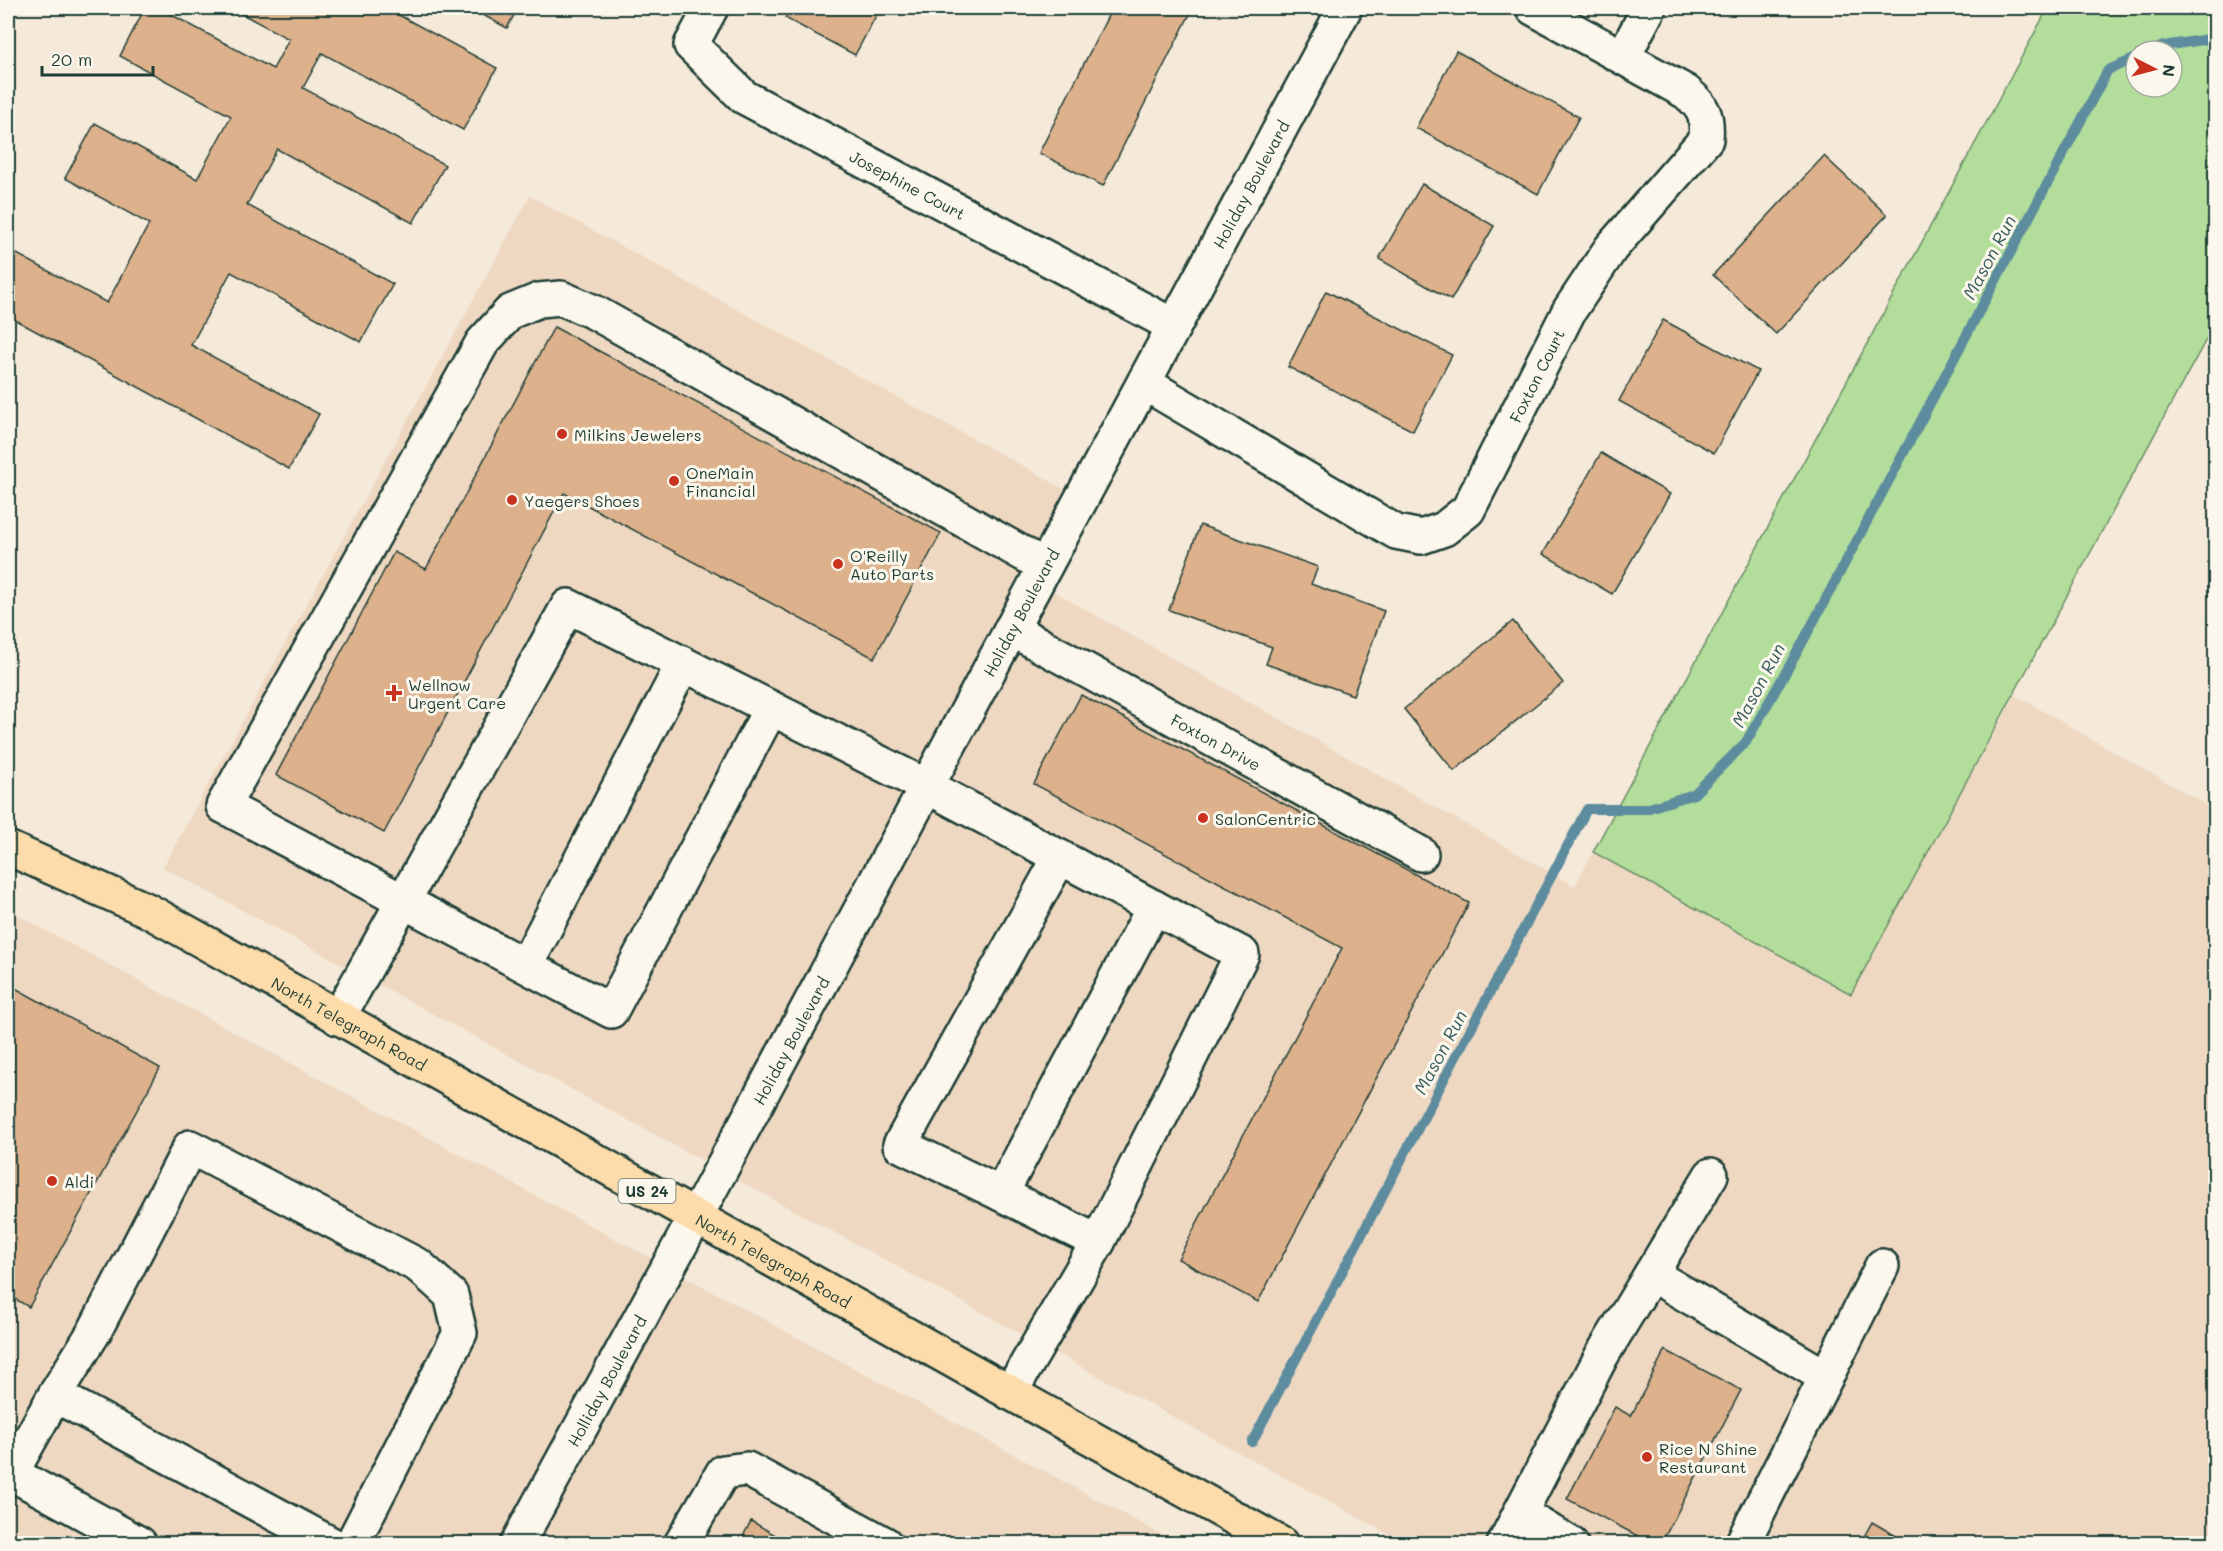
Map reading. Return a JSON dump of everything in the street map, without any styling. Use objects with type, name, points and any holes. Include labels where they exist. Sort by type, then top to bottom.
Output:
[{"type":"main road","name":"North Telegraph Road","points":[[8,848],[147,910],[1281,1544]]},
{"type":"street","name":"Josephine Court","points":[[711,8],[691,45],[744,97],[1174,326]]},
{"type":"street","name":"Holiday Boulevard","points":[[695,1218],[1345,8]]},
{"type":"street","name":"Foxton Court","points":[[1144,383],[1396,531],[1421,537],[1444,529],[1468,510],[1569,311],[1586,284],[1611,248],[1706,139],[1708,122],[1700,104],[1686,92],[1533,8]]},
{"type":"street","points":[[1623,57],[1649,8]]},
{"type":"street","points":[[771,708],[611,1011],[223,806],[482,343],[510,312],[539,300],[561,298],[594,312],[1045,566]]},
{"type":"street","points":[[338,1018],[568,606],[926,786],[1242,954],[1098,1242],[1010,1393]]},
{"type":"street","name":"Foxton Drive","points":[[1011,629],[1421,854]]},
{"type":"street","points":[[526,965],[683,664]]},
{"type":"street","points":[[1060,857],[900,1144],[1098,1242]]},
{"type":"street","points":[[1001,1194],[1154,907]]},
{"type":"street","points":[[140,1544],[9,1476],[94,1332],[190,1147],[419,1266],[451,1295],[460,1333],[352,1544]]},
{"type":"street","points":[[1504,1544],[1602,1355],[1712,1175]]},
{"type":"street","name":"Holliday Boulevard","points":[[517,1544],[695,1218]]},
{"type":"street","points":[[1742,1544],[1882,1266]]},
{"type":"street","points":[[1651,1274],[1826,1377]]},
{"type":"street","points":[[56,1395],[331,1544]]},
{"type":"street","points":[[681,1544],[723,1472],[747,1469],[885,1544]]},
{"type":"street","points":[[1520,1513],[1571,1544]]},
{"type":"shaded area","points":[[530,196],[1081,498],[1037,582],[1575,886],[1593,852],[1851,993],[2015,695],[2215,810],[2215,1543],[1405,1543],[163,867]]},
{"type":"shaded area","points":[[8,910],[1177,1543],[8,1543]]},
{"type":"green space","points":[[2048,8],[2215,8],[2215,323],[1851,994],[1593,852]]},
{"type":"building","points":[[145,8],[159,8],[273,69],[289,39],[231,8],[386,8],[497,68],[463,130],[322,53],[303,88],[445,165],[413,223],[277,149],[247,205],[393,284],[361,342],[231,272],[191,345],[319,414],[289,469],[8,316],[8,249],[107,303],[149,224],[65,178],[95,123],[197,179],[231,116],[120,56]]},
{"type":"building","points":[[470,8],[518,8],[507,28]]},
{"type":"building","points":[[790,8],[880,8],[855,55],[785,18]]},
{"type":"building","points":[[1112,8],[1193,8],[1103,186],[1039,153]]},
{"type":"building","points":[[1456,51],[1579,117],[1538,194],[1416,128]]},
{"type":"building","points":[[1824,156],[1887,215],[1776,334],[1713,275]]},
{"type":"building","points":[[1422,184],[1494,226],[1451,300],[1379,259]]},
{"type":"building","points":[[1326,291],[1452,355],[1413,431],[1288,367]]},
{"type":"building","points":[[1663,320],[1758,371],[1714,453],[1619,401]]},
{"type":"building","points":[[554,327],[941,533],[874,658],[564,493],[384,833],[276,775],[394,552],[426,569]]},
{"type":"building","points":[[1601,453],[1670,494],[1612,594],[1543,554]]},
{"type":"building","points":[[1200,525],[1318,567],[1311,584],[1384,611],[1353,695],[1266,664],[1272,647],[1169,610]]},
{"type":"building","points":[[1513,621],[1563,683],[1454,771],[1404,709]]},
{"type":"building","points":[[1081,695],[1469,903],[1258,1302],[1178,1259],[1342,948],[1034,784]]},
{"type":"building","name":"Aldi","points":[[8,984],[160,1068],[29,1307],[8,1295]]},
{"type":"building","name":"Rice N Shine Restaurant","points":[[1665,1350],[1741,1390],[1661,1544],[1653,1544],[1567,1499],[1615,1407],[1631,1416]]},
{"type":"building","points":[[751,1521],[791,1544],[739,1544]]},
{"type":"building","points":[[1872,1522],[1910,1544],[1860,1544]]},
{"type":"waterway","name":"Mason Run","points":[[2184,43],[2216,38]]},
{"type":"waterway","name":"Mason Run","points":[[1252,1442],[1587,809],[1646,809],[1694,794],[1746,742],[1799,649],[2108,70],[2124,63]]},
{"type":"place","name":"Milkins Jewelers","points":[[562,434]]},
{"type":"place","name":"OneMain Financial","points":[[674,481]]},
{"type":"place","name":"Yaegers Shoes","points":[[512,500]]},
{"type":"place","name":"O'Reilly Auto Parts","points":[[838,564]]},
{"type":"place","name":"Wellnow Urgent Care","points":[[394,693]]},
{"type":"place","name":"SalonCentric","points":[[1203,818]]},
{"type":"place","name":"Aldi","points":[[52,1181]]},
{"type":"place","name":"Rice N Shine Restaurant","points":[[1647,1457]]}]
